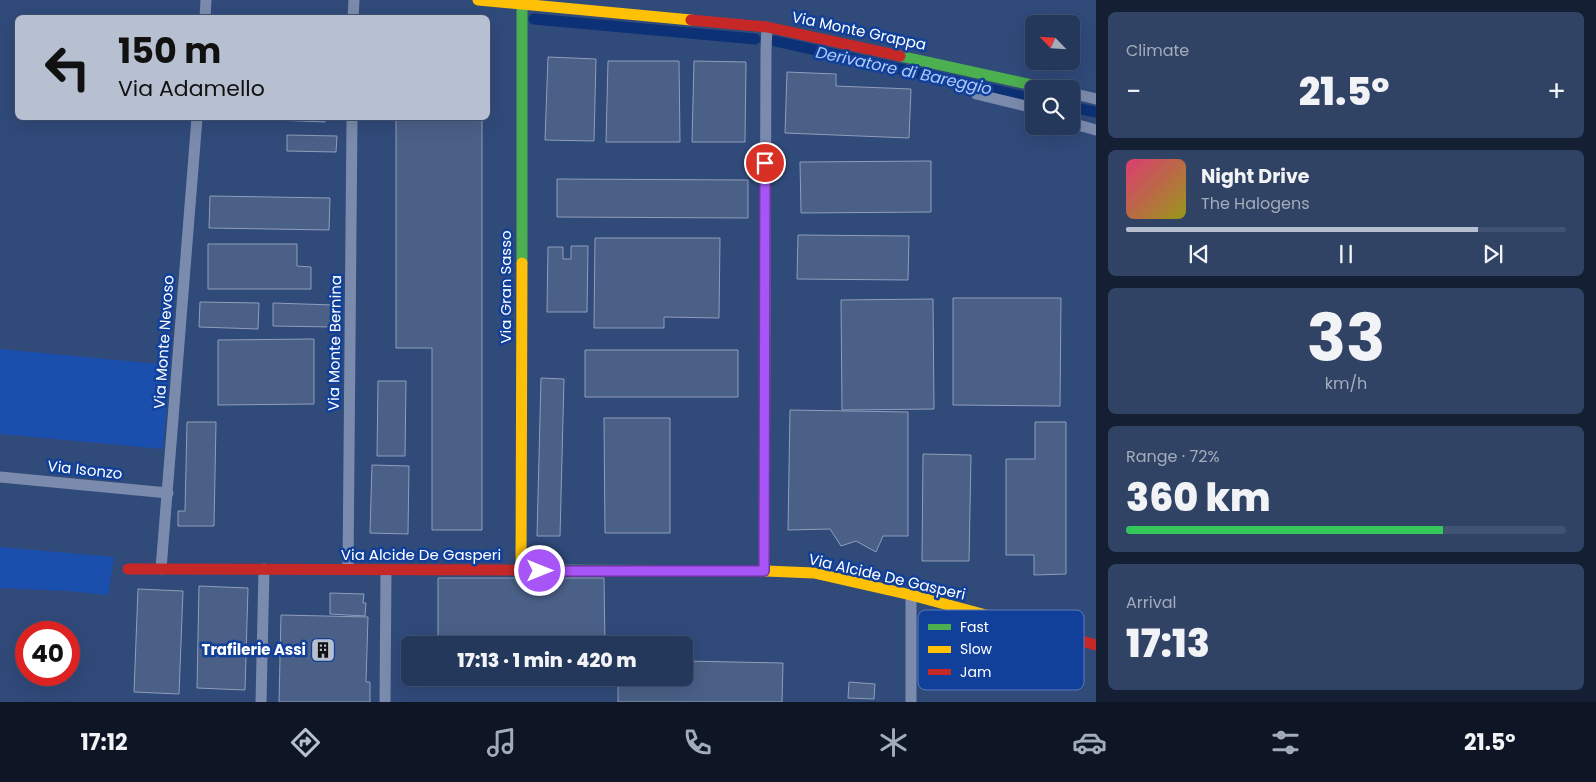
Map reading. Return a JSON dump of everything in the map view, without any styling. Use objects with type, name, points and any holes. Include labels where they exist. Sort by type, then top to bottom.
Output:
[{"type":"street","points":[[205,15],[206,0]]},
{"type":"street","points":[[353,15],[354,0]]},
{"type":"street","name":"Via Monte Grappa","points":[[478,0],[767,36],[1025,84]]},
{"type":"street","name":"Via Gran Sasso","points":[[521,571],[522,4]]},
{"type":"street","points":[[764,571],[767,36]]},
{"type":"street","points":[[976,94],[1025,106]]},
{"type":"street","points":[[1080,95],[1096,99]]},
{"type":"street","name":"Via Monte Nevoso","points":[[161,569],[197,120]]},
{"type":"street","name":"Via Monte Bernina","points":[[348,569],[352,120]]},
{"type":"street","points":[[1080,126],[1096,130]]},
{"type":"street","name":"Via Isonzo","points":[[0,477],[168,493]]},
{"type":"street","points":[[262,702],[264,569]]},
{"type":"street","name":"Via Alcide De Gasperi","points":[[128,570],[348,569],[386,571],[764,571],[814,573],[966,610]]},
{"type":"street","points":[[385,702],[386,571]]},
{"type":"street","points":[[911,595],[911,702]]},
{"type":"shaded area","points":[[0,349],[170,365],[163,449],[0,434]]},
{"type":"shaded area","points":[[0,547],[114,557],[108,595],[0,588]]},
{"type":"building","points":[[548,57],[596,59],[594,141],[545,140]]},
{"type":"building","points":[[608,61],[679,61],[680,142],[606,142]]},
{"type":"building","points":[[694,61],[746,62],[745,142],[692,142]]},
{"type":"building","points":[[787,72],[836,74],[836,86],[911,89],[909,138],[785,133]]},
{"type":"building","points":[[276,120],[325,120],[325,122]]},
{"type":"building","points":[[396,120],[482,120],[482,530],[432,530],[432,348],[396,348]]},
{"type":"building","points":[[287,135],[337,136],[336,152],[287,151]]},
{"type":"building","points":[[931,161],[931,212],[801,213],[800,162]]},
{"type":"building","points":[[557,179],[748,180],[748,218],[557,217]]},
{"type":"building","points":[[210,196],[330,198],[329,230],[209,228]]},
{"type":"building","points":[[798,235],[909,236],[908,280],[797,279]]},
{"type":"building","points":[[595,238],[720,238],[719,318],[664,317],[664,328],[594,328]]},
{"type":"building","points":[[208,244],[297,244],[297,266],[311,267],[311,289],[208,289]]},
{"type":"building","points":[[571,246],[588,246],[587,312],[547,312],[548,247],[563,247],[563,259],[571,259]]},
{"type":"building","points":[[953,298],[1061,298],[1060,406],[953,405]]},
{"type":"building","points":[[933,299],[934,409],[842,410],[841,300]]},
{"type":"building","points":[[200,302],[259,303],[258,329],[199,327]]},
{"type":"building","points":[[273,303],[334,305],[333,327],[273,326]]},
{"type":"building","points":[[314,339],[314,404],[218,405],[218,340]]},
{"type":"building","points":[[585,350],[738,350],[738,397],[585,397]]},
{"type":"building","points":[[541,378],[564,379],[560,536],[537,536]]},
{"type":"building","points":[[378,381],[406,381],[405,456],[377,456]]},
{"type":"building","points":[[790,410],[908,412],[908,536],[883,536],[876,552],[856,541],[841,546],[830,529],[788,530]]},
{"type":"building","points":[[604,418],[670,418],[670,533],[605,533]]},
{"type":"building","points":[[187,422],[216,422],[214,526],[178,526],[178,511],[185,511]]},
{"type":"building","points":[[1035,422],[1066,422],[1066,574],[1034,575],[1034,555],[1006,555],[1006,459],[1035,459]]},
{"type":"building","points":[[923,454],[971,455],[969,561],[922,561]]},
{"type":"building","points":[[372,465],[409,466],[408,534],[370,533]]},
{"type":"building","points":[[438,578],[604,578],[605,636],[438,636]]},
{"type":"building","points":[[199,586],[248,588],[245,690],[197,688]]},
{"type":"building","points":[[138,589],[183,591],[179,694],[134,692]]},
{"type":"building","points":[[330,593],[364,594],[363,603],[366,603],[365,616],[330,614]]},
{"type":"building","name":"Trafilerie Assi","points":[[281,615],[368,617],[366,682],[370,682],[370,702],[279,702]]},
{"type":"building","points":[[693,661],[783,663],[782,702],[618,702],[618,686],[693,686]]},
{"type":"building","points":[[849,682],[875,684],[874,699],[848,698]]},
{"type":"waterway","name":"Derivatore di Bareggio","points":[[534,19],[755,39]]},
{"type":"waterway","name":"Derivatore di Bareggio","points":[[775,41],[1025,97]]},
{"type":"waterway","name":"Derivatore di Bareggio","points":[[1080,109],[1096,112]]},
{"type":"traffic: fast","points":[[522,4],[522,263]]},
{"type":"traffic: fast","points":[[900,56],[1025,83]]},
{"type":"traffic: fast","points":[[548,570],[766,571]]},
{"type":"traffic: slow","points":[[478,0],[691,20]]},
{"type":"traffic: slow","points":[[521,571],[522,263]]},
{"type":"traffic: slow","points":[[766,571],[814,573],[967,610]]},
{"type":"traffic: jam","points":[[691,20],[767,27],[900,56]]},
{"type":"traffic: jam","points":[[128,569],[548,570]]},
{"type":"traffic: jam","points":[[1084,642],[1096,645]]},
{"type":"place","name":"Trafilerie Assi","points":[[323,650]]},
{"type":"route","points":[[540,571],[764,571],[765,163]]}]
